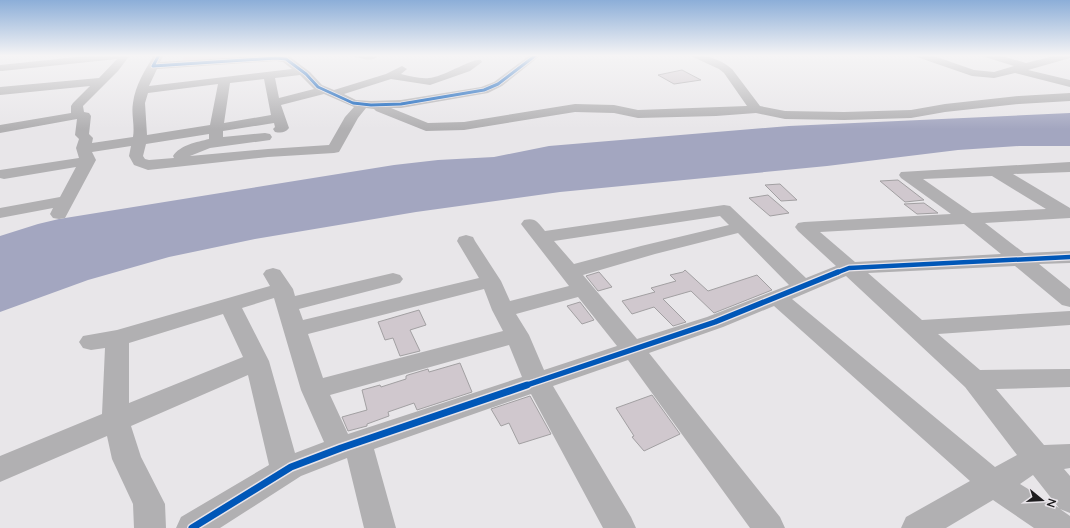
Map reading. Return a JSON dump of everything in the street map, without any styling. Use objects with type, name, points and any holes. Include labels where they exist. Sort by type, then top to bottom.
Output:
[{"type":"street","points":[[0,90],[69,80]]},
{"type":"street","points":[[0,213],[62,207],[85,155],[86,138],[82,135],[84,116],[78,115],[77,106],[85,96],[105,80]]},
{"type":"street","points":[[145,80],[139,103],[139,137],[136,156],[139,162],[148,165],[334,149],[352,117],[367,104]]},
{"type":"street","points":[[216,159],[217,130],[225,80]]},
{"type":"street","points":[[142,90],[228,80]]},
{"type":"street","points":[[172,163],[186,151],[217,130],[265,137],[282,128],[270,80]]},
{"type":"street","points":[[311,80],[318,87],[353,103],[402,104],[484,90],[498,84],[504,80]]},
{"type":"street","points":[[4,174],[85,155],[139,137],[217,130],[329,92],[376,80]]},
{"type":"street","points":[[414,80],[430,82],[437,80]]},
{"type":"street","points":[[734,80],[756,109]]},
{"type":"street","points":[[1053,80],[1070,84]]},
{"type":"street","points":[[367,104],[426,127],[464,126],[575,108],[614,109],[638,114],[716,112],[756,109],[785,115],[844,116],[911,114],[945,108],[1019,100],[1070,97]]},
{"type":"street","points":[[828,105],[844,116]]},
{"type":"street","points":[[0,129],[80,115]]},
{"type":"street","points":[[262,154],[265,137]]},
{"type":"street","points":[[1070,167],[906,176],[968,218],[1070,300]]},
{"type":"street","points":[[996,171],[1068,214]]},
{"type":"street","points":[[769,528],[633,350],[535,230],[724,210],[803,287]]},
{"type":"street","points":[[1068,214],[804,227],[974,380],[1070,499]]},
{"type":"street","points":[[503,310],[648,250],[742,227]]},
{"type":"street","points":[[466,241],[491,281],[503,310],[517,335],[537,382],[620,528]]},
{"type":"street","points":[[192,528],[218,520],[285,471],[349,445],[714,322],[850,268],[1070,257]]},
{"type":"street","points":[[150,528],[149,504],[127,459],[116,416],[104,340],[230,305],[280,289],[393,279]]},
{"type":"street","points":[[295,330],[491,281]]},
{"type":"street","points":[[280,289],[314,390],[349,445],[380,528]]},
{"type":"street","points":[[776,298],[993,483],[1061,528]]},
{"type":"street","points":[[230,305],[257,361],[285,471]]},
{"type":"street","points":[[916,328],[1070,318]]},
{"type":"street","points":[[314,390],[517,335]]},
{"type":"street","points":[[0,469],[257,361]]},
{"type":"street","points":[[974,380],[1070,378]]},
{"type":"street","points":[[917,528],[1037,458],[1070,456]]},
{"type":"water","points":[[1070,113],[1070,146],[1019,146],[958,150],[827,166],[560,192],[416,212],[255,239],[169,257],[88,280],[0,312],[0,236],[59,219],[394,165],[438,160],[494,157],[549,146],[789,126]]},
{"type":"building","points":[[666,80],[701,80],[674,84]]},
{"type":"building","points":[[898,180],[924,200],[905,202],[880,181]]},
{"type":"building","points":[[780,184],[797,200],[781,201],[765,185]]},
{"type":"building","points":[[768,195],[789,213],[770,216],[749,198]]},
{"type":"building","points":[[924,203],[938,213],[917,214],[904,204]]},
{"type":"building","points":[[685,270],[708,291],[757,275],[772,290],[714,313],[691,291],[663,299],[686,322],[673,326],[654,307],[632,314],[622,301],[655,292],[651,288],[676,281],[670,275],[683,272]]},
{"type":"building","points":[[599,272],[612,287],[598,291],[586,276]]},
{"type":"building","points":[[580,302],[594,320],[582,324],[567,306]]},
{"type":"building","points":[[419,310],[426,325],[410,330],[420,351],[400,356],[393,338],[385,340],[378,322]]},
{"type":"building","points":[[460,363],[472,392],[417,410],[414,403],[388,412],[389,416],[367,424],[367,426],[348,431],[342,417],[367,410],[362,390],[380,385],[381,387],[406,379],[406,376],[408,375],[428,369],[429,372]]},
{"type":"building","points":[[652,395],[680,434],[644,451],[632,437],[634,436],[616,408]]},
{"type":"building","points":[[530,396],[551,434],[519,444],[509,423],[501,426],[491,409]]},
{"type":"cycle path","points":[[311,80],[318,87],[353,103],[371,105],[401,104],[484,90],[498,84],[504,80]]},
{"type":"cycle path","points":[[192,528],[291,467],[341,448],[715,322],[849,268],[1070,257]]}]
